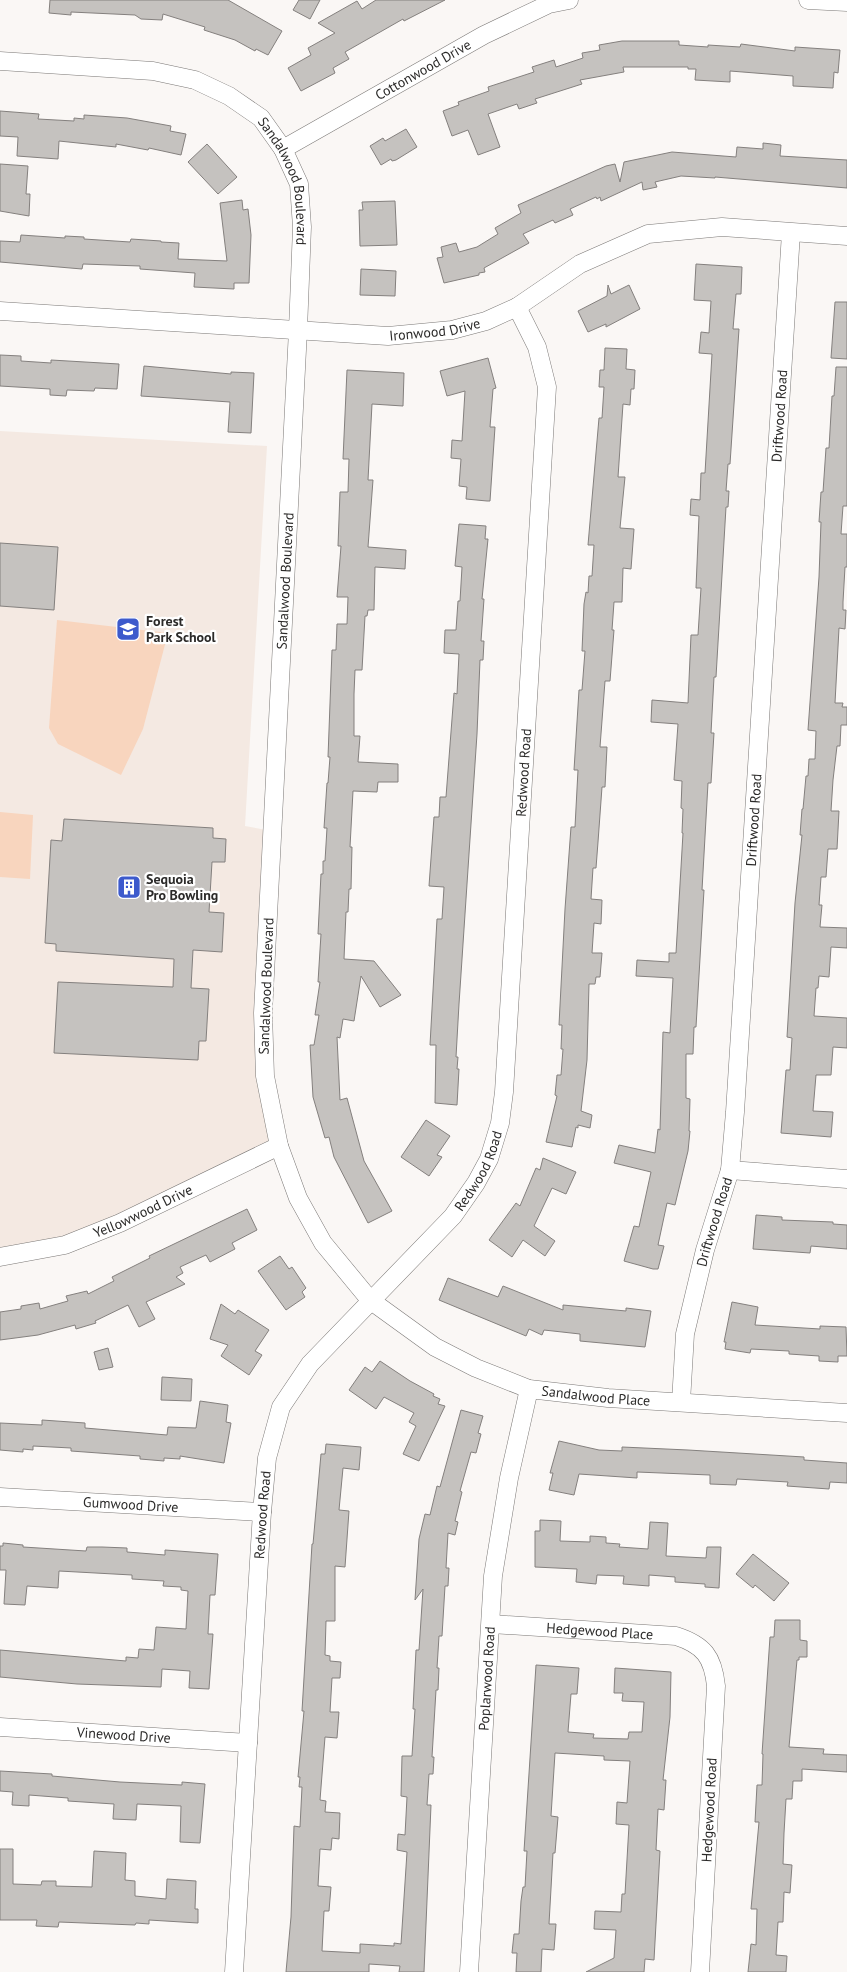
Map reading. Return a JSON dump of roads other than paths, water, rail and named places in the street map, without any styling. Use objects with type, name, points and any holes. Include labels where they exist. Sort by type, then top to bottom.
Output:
[{"type":"street","name":"Cottonwood Drive","points":[[283,150],[484,35],[549,4],[568,0]]},
{"type":"street","points":[[808,0],[847,2]]},
{"type":"street","name":"Sandalwood Boulevard","points":[[0,61],[153,71],[195,80],[230,96],[261,118],[283,150],[299,184],[302,227],[263,1013],[265,1076],[279,1146],[298,1198],[323,1244],[370,1300]]},
{"type":"street","name":"Ironwood Drive","points":[[0,311],[388,336],[421,334],[452,330],[486,321],[517,307],[580,264],[648,234],[722,227],[847,236]]},
{"type":"street","name":"Driftwood Road","points":[[681,1402],[685,1334],[705,1250],[730,1170],[737,1092],[791,233]]},
{"type":"street","name":"Redwood Road","points":[[234,1972],[262,1512],[267,1458],[281,1407],[310,1364],[452,1216],[476,1183],[489,1159],[500,1123],[504,1092],[547,387],[537,347],[517,307]]},
{"type":"street","name":"Yellowwood Drive","points":[[0,1257],[65,1245],[120,1223],[279,1146]]},
{"type":"street","points":[[730,1170],[847,1179]]},
{"type":"street","name":"Sandalwood Place","points":[[370,1300],[435,1347],[476,1368],[530,1389],[608,1398],[847,1413]]},
{"type":"street","name":"Poplarwood Road","points":[[469,1972],[493,1576],[507,1488],[530,1389]]},
{"type":"street","name":"Gumwood Drive","points":[[0,1497],[262,1512]]},
{"type":"street","name":"Hedgewood Place","points":[[491,1624],[676,1636],[692,1641],[704,1651]]},
{"type":"street","name":"Hedgewood Road","points":[[700,1972],[716,1686],[714,1667],[704,1651]]},
{"type":"street","name":"Vinewood Drive","points":[[0,1726],[248,1742]]},
{"type":"place","name":"Forest Park School","points":[[128,629]]},
{"type":"place","name":"Sequoia Pro Bowling","points":[[129,887]]}]
